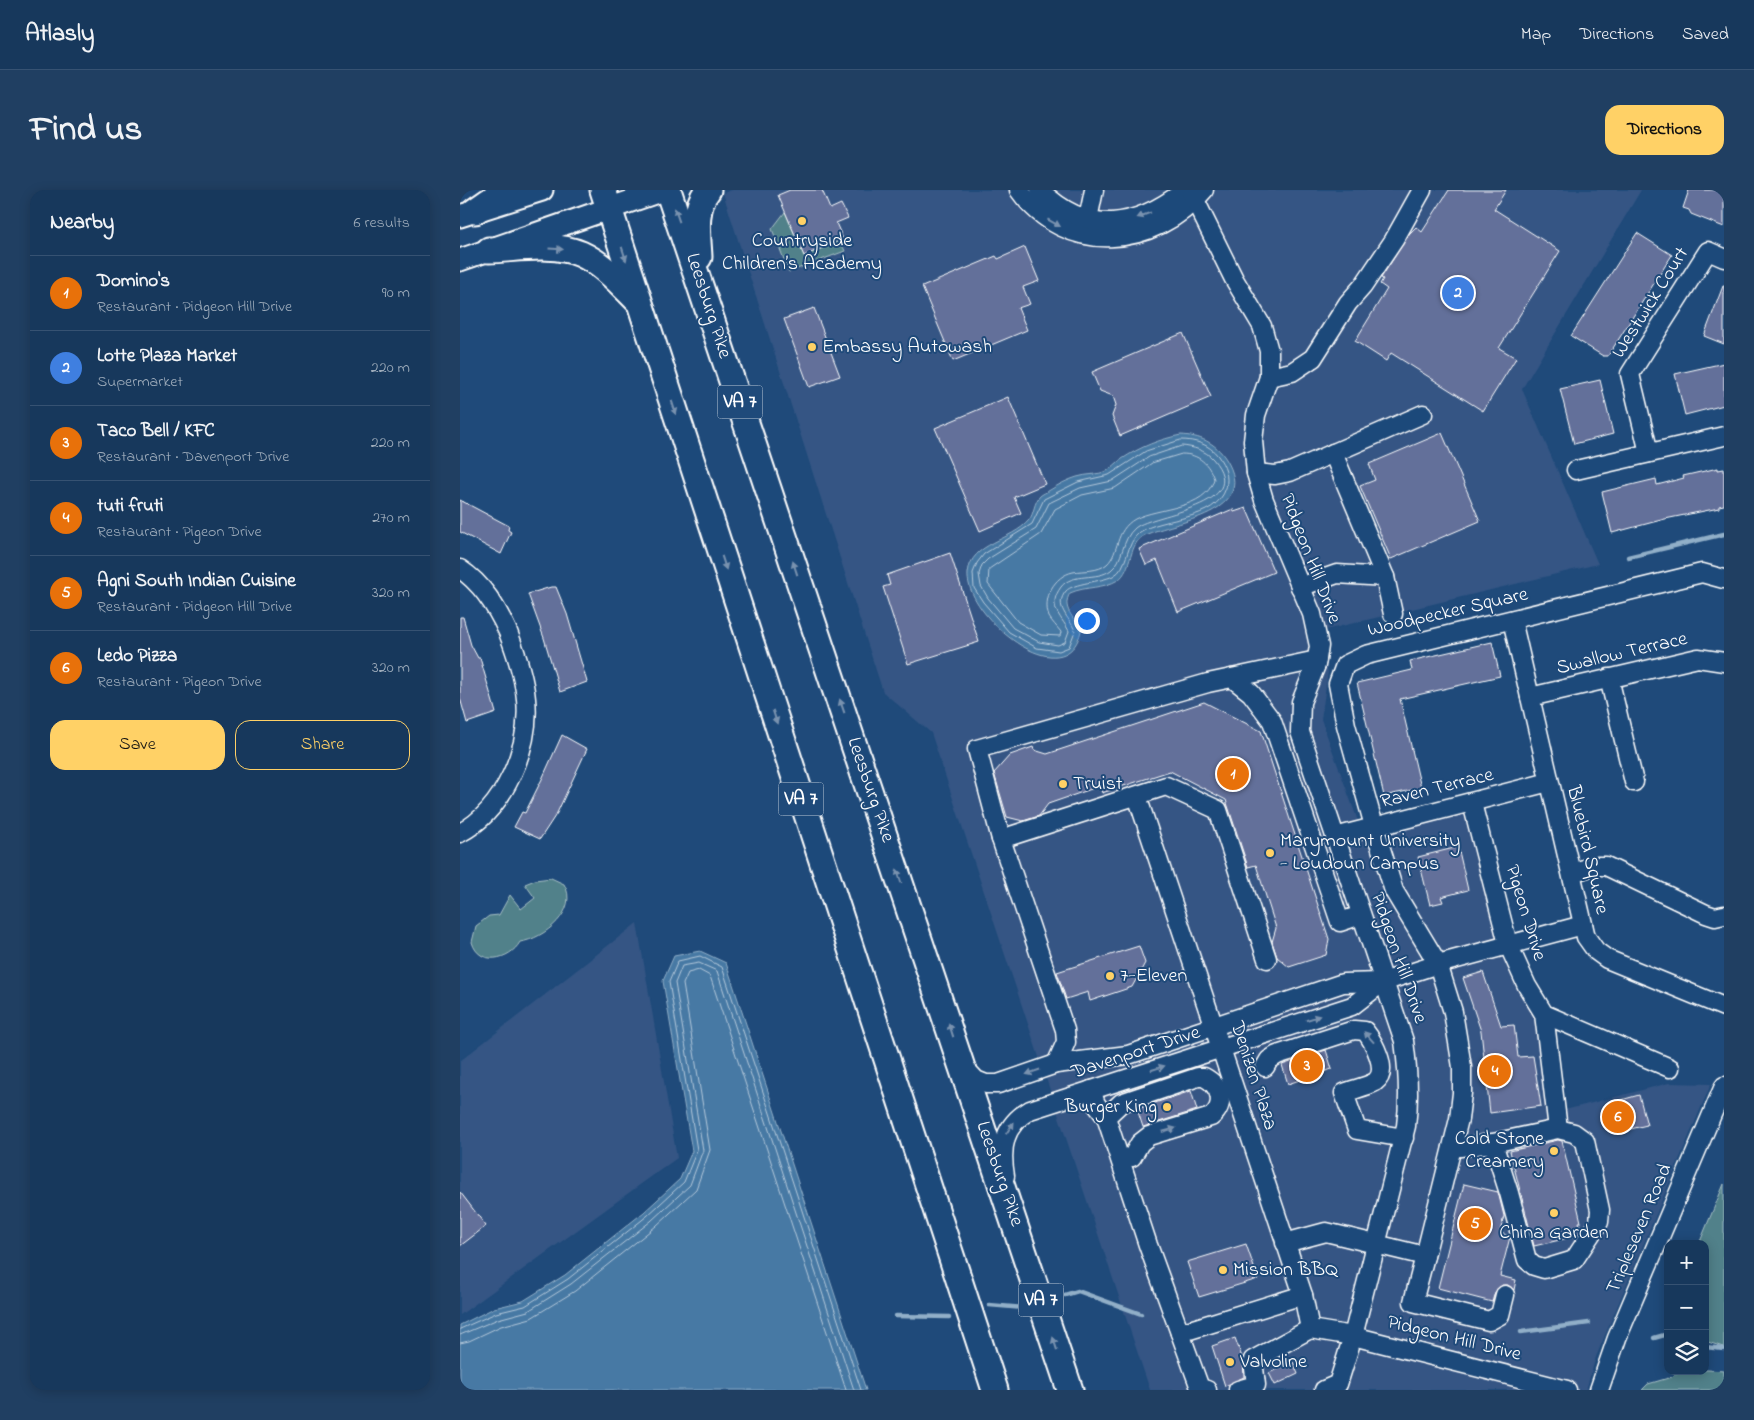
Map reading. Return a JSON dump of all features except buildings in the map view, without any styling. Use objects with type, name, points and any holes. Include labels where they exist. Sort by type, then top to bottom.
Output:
[{"type":"highway","points":[[468,214],[505,190]]},
{"type":"highway","name":"Leesburg Pike","points":[[668,190],[1011,1209],[1070,1390]]},
{"type":"highway","points":[[701,284],[698,213],[702,198],[708,190]]},
{"type":"highway","name":"VA 7","points":[[606,199],[995,1390]]},
{"type":"highway","points":[[489,250],[542,248],[564,249],[580,254],[612,276],[639,302]]},
{"type":"main road","points":[[468,214],[542,190]]},
{"type":"main road","points":[[460,260],[489,250],[606,199],[663,190]]},
{"type":"street","points":[[1019,190],[1040,214],[1056,224],[1085,235],[1104,237],[1131,236],[1154,229],[1172,219],[1193,193]]},
{"type":"street","points":[[1040,190],[1052,201],[1068,211],[1088,219],[1125,222],[1193,193]]},
{"type":"street","points":[[1088,219],[1094,190]]},
{"type":"street","points":[[1269,376],[1292,372],[1313,358],[1348,303],[1363,286],[1394,240],[1422,190]]},
{"type":"street","name":"Pidgeon Hill Drive","points":[[1193,193],[1234,279],[1262,326],[1269,351],[1269,376],[1256,416],[1253,441],[1256,473],[1264,500],[1300,587],[1319,646],[1317,660],[1301,702],[1300,732],[1404,1040],[1408,1063],[1409,1106],[1404,1138],[1353,1336],[1518,1384],[1567,1390]]},
{"type":"street","name":"Westwick Court","points":[[1649,453],[1630,374],[1708,252],[1724,258]]},
{"type":"street","points":[[1256,473],[1276,475],[1290,472],[1423,414]]},
{"type":"street","points":[[1576,470],[1724,436]]},
{"type":"street","points":[[1334,453],[1385,577],[1393,614]]},
{"type":"street","points":[[460,570],[478,584],[500,614],[522,676],[526,720],[518,754],[508,781],[485,813],[460,833]]},
{"type":"street","name":"Woodpecker Square","points":[[1505,1295],[1500,1315],[1489,1321],[1413,1302],[1452,1148],[1462,1093],[1462,1067],[1454,1012],[1438,964],[1394,891],[1346,726],[1338,684],[1345,665],[1366,655],[1702,573],[1724,578]]},
{"type":"street","points":[[1300,587],[1337,574],[1385,577]]},
{"type":"street","name":"Bluebird Square","points":[[1512,620],[1586,937],[1601,956],[1724,1007]]},
{"type":"street","name":"Swallow Terrace","points":[[1530,697],[1698,658],[1724,662]]},
{"type":"street","points":[[1056,1064],[1066,1042],[1065,1030],[1001,839],[976,749],[1232,678],[1317,660]]},
{"type":"street","points":[[1232,678],[1251,693],[1272,721],[1340,922],[1361,915]]},
{"type":"street","points":[[1608,678],[1634,782]]},
{"type":"street","name":"Raven Terrace","points":[[1335,837],[1549,782]]},
{"type":"street","points":[[1001,839],[1166,786],[1218,810],[1267,959]]},
{"type":"street","name":"Denizen Plaza","points":[[1137,796],[1303,1295],[1310,1329]]},
{"type":"street","name":"Pigeon Drive","points":[[1472,803],[1508,944],[1527,986],[1544,1014]]},
{"type":"street","points":[[1572,874],[1593,866],[1606,866],[1706,914],[1715,917],[1724,915]]},
{"type":"street","name":"Davenport Drive","points":[[962,1065],[976,1080],[986,1084],[998,1084],[1056,1064],[1128,1054],[1343,983],[1383,982],[1508,944],[1583,925]]},
{"type":"street","name":"Davenport Drive","points":[[1011,1209],[1003,1165],[1005,1135],[1011,1124],[1030,1110],[1352,1006],[1383,982]]},
{"type":"street","points":[[1544,1014],[1670,1068]]},
{"type":"street","points":[[1544,1014],[1558,1129]]},
{"type":"street","points":[[1265,1067],[1269,1060],[1277,1055],[1354,1030],[1365,1031],[1374,1042],[1379,1057],[1379,1076],[1375,1081],[1344,1092],[1357,1130],[1404,1138]]},
{"type":"street","points":[[1106,1117],[1121,1103],[1198,1077],[1204,1077],[1216,1086],[1221,1104],[1219,1111],[1211,1118],[1149,1136],[1140,1142],[1132,1157]]},
{"type":"street","name":"Tripleseven Road","points":[[1599,1390],[1616,1338],[1724,1086]]},
{"type":"street","points":[[1091,1090],[1096,1104],[1106,1117],[1148,1245],[1200,1388],[1207,1390]]},
{"type":"street","points":[[1452,1148],[1493,1143],[1558,1129],[1574,1133],[1585,1141],[1600,1210],[1599,1222],[1574,1260],[1544,1269],[1534,1266],[1526,1260],[1510,1193],[1493,1143]]},
{"type":"street","points":[[1285,1244],[1326,1232],[1425,1256]]},
{"type":"street","points":[[1180,1333],[1303,1295]]},
{"type":"street","points":[[1238,1390],[1256,1384],[1253,1360],[1310,1329],[1353,1336],[1338,1384],[1324,1390]]},
{"type":"shaded area","points":[[732,190],[1641,190],[1522,389],[1598,564],[1317,632],[1328,672],[1321,719],[1358,821],[1481,790],[1518,952],[1550,1005],[1565,1110],[1669,1083],[1711,1084],[1596,1357],[1586,1390],[1150,1390],[931,733],[883,692],[723,193]]},
{"type":"shaded area","points":[[637,923],[677,1158],[460,1315],[460,1061]]},
{"type":"green space","points":[[785,212],[804,256],[840,240],[845,251],[789,272],[772,229]]},
{"type":"green space","points":[[551,878],[564,884],[568,894],[567,904],[557,922],[539,935],[520,942],[502,957],[488,958],[481,955],[472,942],[476,926],[489,916],[499,915],[510,895],[521,909],[535,898],[525,884],[535,880]]},
{"type":"green space","points":[[1724,1184],[1724,1347],[1709,1342],[1709,1240],[1701,1240]]},
{"type":"green space","points":[[1709,1370],[1724,1371],[1724,1390],[1642,1390],[1648,1384],[1674,1375],[1709,1375]]},
{"type":"water","points":[[1181,435],[1201,439],[1212,444],[1226,459],[1234,477],[1232,492],[1223,504],[1193,519],[1145,535],[1136,544],[1123,575],[1118,580],[1106,585],[1070,593],[1067,604],[1068,608],[1081,631],[1071,649],[1056,656],[1037,653],[1017,643],[998,627],[982,609],[971,590],[968,573],[976,555],[984,548],[1022,527],[1031,517],[1036,501],[1043,494],[1073,478],[1107,471],[1122,459],[1143,447]]},
{"type":"water","points":[[700,951],[726,963],[866,1390],[460,1390],[460,1325],[494,1308],[523,1301],[565,1275],[644,1212],[680,1179],[692,1151],[663,981],[674,956]]},
{"type":"waterway","points":[[1628,557],[1724,534]]},
{"type":"waterway","points":[[1065,1295],[1078,1291],[1141,1314]]},
{"type":"waterway","points":[[989,1305],[1025,1308]]},
{"type":"waterway","points":[[896,1316],[949,1317]]},
{"type":"waterway","points":[[1521,1332],[1589,1323]]},
{"type":"waterway","points":[[1654,1338],[1664,1335]]},
{"type":"waterway","points":[[1709,1347],[1724,1349]]},
{"type":"place","name":"Countryside Children’s Academy","points":[[802,221]]},
{"type":"place","name":"Lotte Plaza Market","points":[[1458,293]]},
{"type":"place","name":"Embassy Autowash","points":[[812,347]]},
{"type":"place","name":"Domino's","points":[[1233,774]]},
{"type":"place","name":"Truist","points":[[1063,784]]},
{"type":"place","name":"Marymount University - Loudoun Campus","points":[[1270,853]]},
{"type":"place","name":"7-Eleven","points":[[1110,976]]},
{"type":"place","name":"Taco Bell / KFC","points":[[1307,1066]]},
{"type":"place","name":"tuti fruti","points":[[1495,1071]]},
{"type":"place","name":"Burger King","points":[[1167,1107]]},
{"type":"place","name":"Ledo Pizza","points":[[1618,1117]]},
{"type":"place","name":"Cold Stone Creamery","points":[[1554,1151]]},
{"type":"place","name":"China Garden","points":[[1554,1213]]},
{"type":"place","name":"Agni South Indian Cuisine","points":[[1475,1224]]},
{"type":"place","name":"Mission BBQ","points":[[1223,1270]]},
{"type":"place","name":"Valvoline","points":[[1230,1362]]}]
